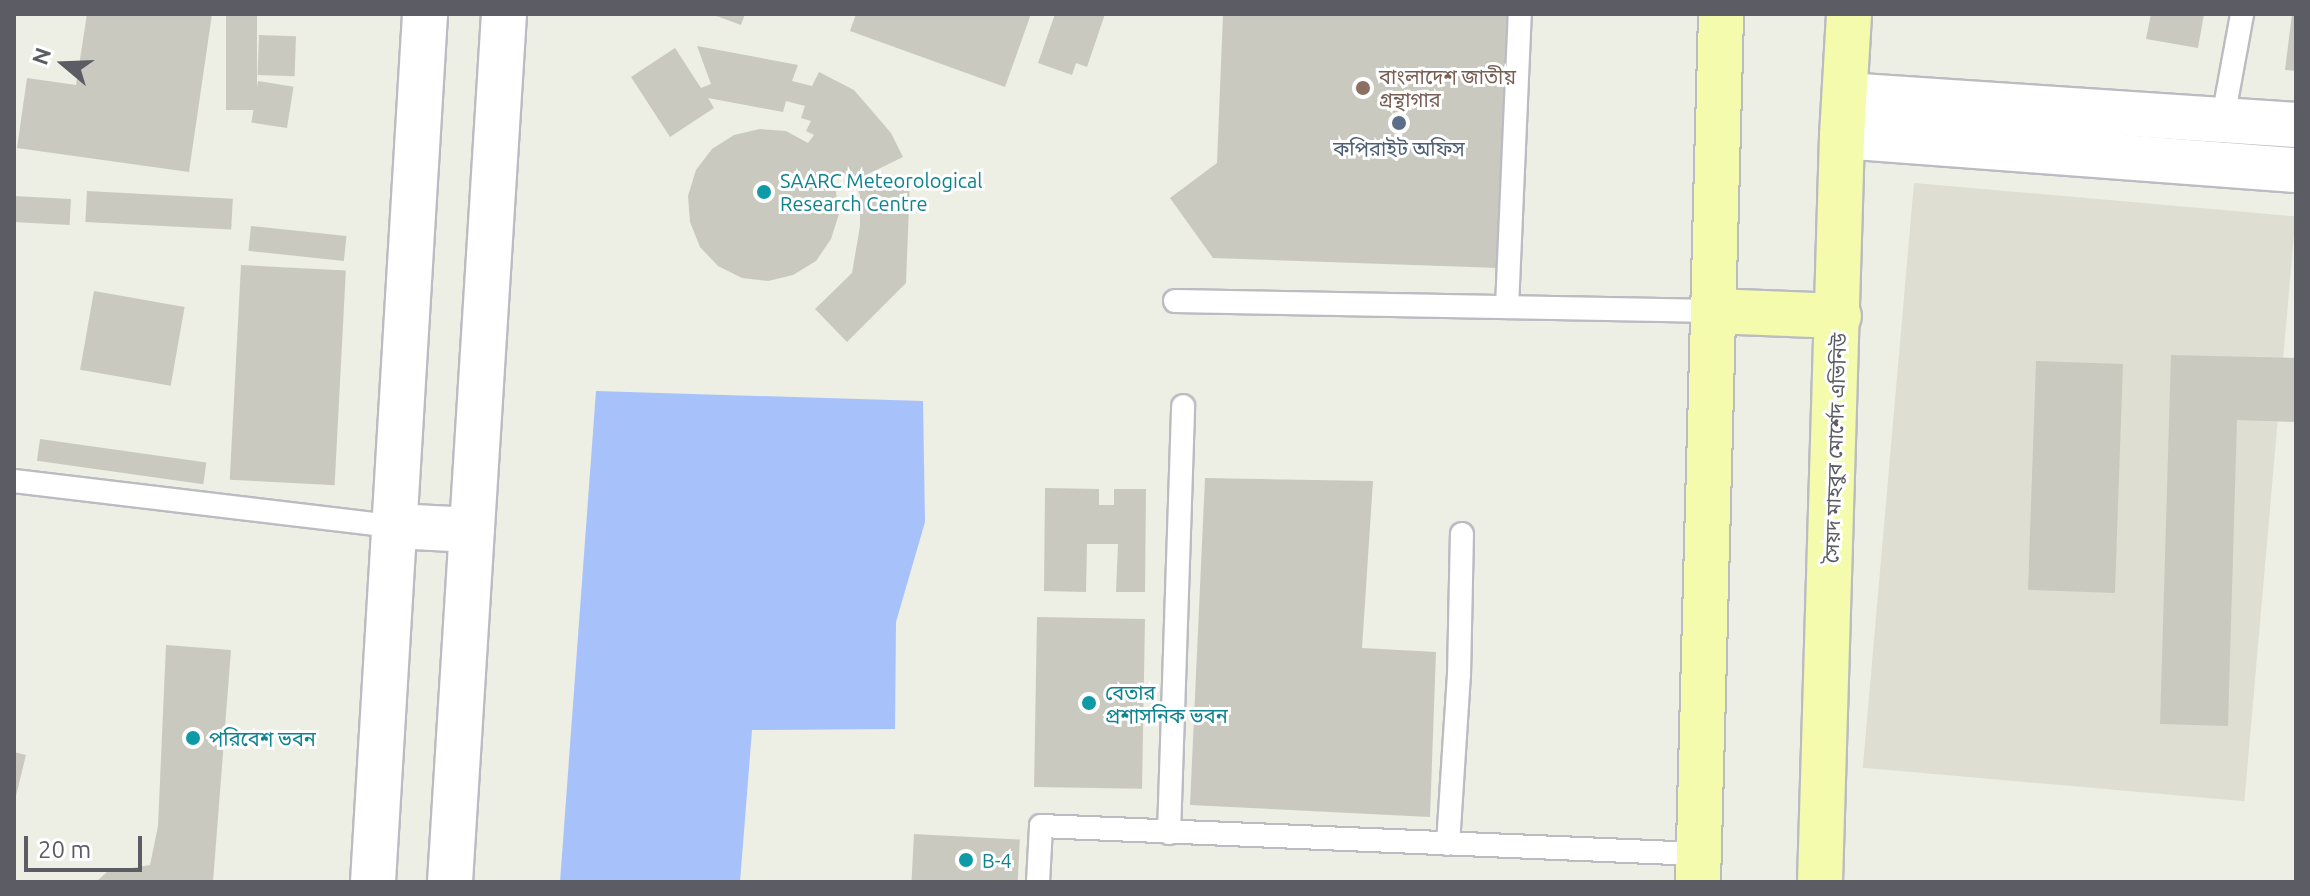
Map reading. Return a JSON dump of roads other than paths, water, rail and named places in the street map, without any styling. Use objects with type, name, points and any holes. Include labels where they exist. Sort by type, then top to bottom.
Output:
[{"type":"main road","points":[[1698,868],[1721,14]]},
{"type":"main road","name":"সৈয়দ মাহবুব মোর্শেদ এভিনিউ","points":[[1820,882],[1849,14]]},
{"type":"main road","points":[[1713,311],[1839,316]]},
{"type":"street","points":[[373,882],[425,14]]},
{"type":"street","points":[[450,882],[504,14]]},
{"type":"street","points":[[1844,115],[2223,118],[2296,125]]},
{"type":"street","points":[[1844,115],[2296,170]]},
{"type":"street","points":[[394,526],[472,530]]},
{"type":"lane","points":[[1507,307],[1520,14]]},
{"type":"lane","points":[[2223,118],[2242,14]]},
{"type":"lane","points":[[1175,301],[1713,311]]},
{"type":"lane","points":[[1169,833],[1183,406]]},
{"type":"lane","points":[[14,481],[394,526]]},
{"type":"lane","points":[[1448,844],[1459,675],[1462,534]]},
{"type":"lane","points":[[1038,882],[1041,826],[1448,844],[1698,868]]},
{"type":"water","points":[[596,391],[923,401],[925,522],[896,622],[895,729],[752,730],[740,882],[560,882]]},
{"type":"place","name":"বাংলাদেশ জাতীয় গ্রন্থাগার","points":[[1363,88]]},
{"type":"place","name":"কপিরাইট অফিস","points":[[1399,123]]},
{"type":"place","name":"SAARC Meteorological Research Centre","points":[[764,192]]},
{"type":"place","name":"বেতার প্রশাসনিক ভবন","points":[[1089,703]]},
{"type":"place","name":"পরিবেশ ভবন","points":[[193,738]]},
{"type":"place","name":"B-4","points":[[966,860]]}]
